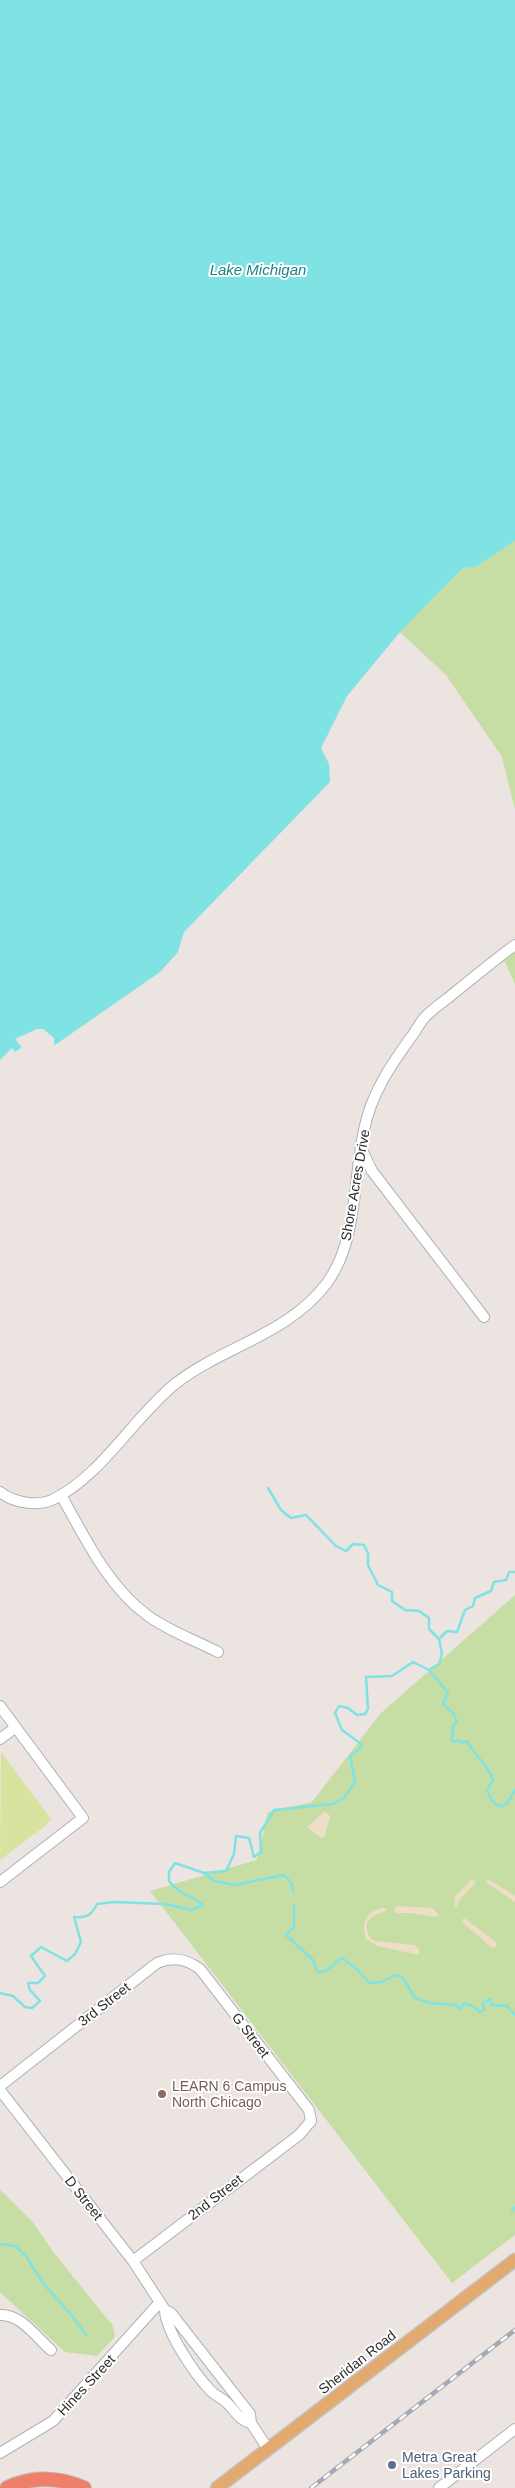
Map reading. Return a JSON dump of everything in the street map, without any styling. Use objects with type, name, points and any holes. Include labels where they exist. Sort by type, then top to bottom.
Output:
[{"type":"highway","points":[[7,2488],[29,2480],[43,2478],[71,2482],[84,2488]]},
{"type":"main road","name":"Sheridan Road","points":[[217,2488],[515,2260]]},
{"type":"street","name":"Shore Acres Drive","points":[[0,1492],[18,1502],[34,1503],[51,1500],[61,1495],[90,1472],[177,1382],[280,1325],[315,1297],[335,1270],[345,1245],[361,1148],[372,1099],[396,1057],[424,1017],[515,945]]},
{"type":"street","points":[[361,1148],[372,1171],[484,1317]]},
{"type":"street","points":[[61,1495],[86,1539],[110,1575],[133,1604],[148,1617],[218,1652]]},
{"type":"street","points":[[0,1706],[83,1818],[0,1882]]},
{"type":"street","points":[[0,1739],[16,1727]]},
{"type":"street","name":"3rd Street","points":[[0,2086],[157,1963],[167,1958],[185,1960],[200,1969],[212,1984]]},
{"type":"street","name":"G Street","points":[[212,1984],[308,2110],[311,2121],[298,2134]]},
{"type":"street","name":"D Street","points":[[0,2090],[132,2261],[163,2306],[171,2313],[250,2414],[251,2423],[268,2449]]},
{"type":"street","name":"2nd Street","points":[[132,2261],[298,2134]]},
{"type":"street","name":"D Street","points":[[163,2306],[166,2318],[186,2358],[199,2376],[211,2391],[225,2401],[242,2420],[251,2423]]},
{"type":"street","name":"Hines Street","points":[[0,2453],[53,2421],[163,2306]]},
{"type":"street","points":[[0,2315],[10,2314],[22,2322],[51,2350]]},
{"type":"street","points":[[439,2488],[515,2429]]},
{"type":"green space","points":[[515,541],[515,809],[502,757],[446,675],[400,632],[463,568],[476,567]]},
{"type":"green space","points":[[515,952],[515,984],[504,960]]},
{"type":"green space","points":[[515,1595],[515,2235],[452,2283],[150,1891],[257,1860],[268,1812],[312,1802],[381,1713]]},
{"type":"green space","points":[[1,1752],[51,1819],[45,1826],[0,1860]]},
{"type":"green space","points":[[0,2190],[32,2221],[54,2253],[113,2326],[115,2337],[97,2356],[65,2352],[0,2292]]},
{"type":"sand","points":[[325,1811],[330,1816],[325,1836],[321,1838],[307,1827]]},
{"type":"sand","points":[[487,1878],[515,1896],[515,1902],[487,1883]]},
{"type":"sand","points":[[472,1879],[476,1882],[460,1899],[457,1907],[454,1907],[455,1897]]},
{"type":"sand","points":[[396,1906],[432,1908],[439,1915],[436,1917],[396,1913],[394,1909]]},
{"type":"sand","points":[[386,1908],[386,1911],[372,1917],[367,1923],[370,1938],[375,1941],[415,1945],[419,1949],[419,1955],[377,1946],[366,1939],[364,1927],[367,1917],[374,1911]]},
{"type":"sand","points":[[464,1918],[496,1942],[496,1947],[491,1947],[463,1923],[462,1920]]},
{"type":"water","name":"Lake Michigan","points":[[0,0],[515,0],[515,541],[476,567],[463,568],[400,632],[347,696],[321,748],[329,764],[330,782],[184,932],[178,952],[160,972],[55,1045],[43,1030],[18,1042],[22,1047],[15,1052],[12,1048],[0,1060]]},
{"type":"pier","points":[[37,1029],[43,1029],[54,1038],[54,1047],[42,1033],[26,1039],[21,1043],[24,1046],[22,1047],[15,1039]]},
{"type":"waterway","points":[[268,1488],[281,1510],[291,1518],[306,1515],[336,1546],[346,1551],[353,1544],[364,1545],[368,1553],[368,1565],[378,1585],[392,1592],[392,1601],[405,1610],[419,1611],[429,1618],[429,1629],[439,1639]]},
{"type":"waterway","points":[[429,1670],[439,1664],[442,1654],[439,1639],[447,1631],[457,1632],[465,1610],[473,1606],[475,1598],[491,1591],[494,1582],[506,1580],[509,1572],[515,1572]]},
{"type":"waterway","points":[[204,1873],[226,1871],[234,1854],[236,1836],[249,1838],[254,1857],[261,1852],[260,1833],[274,1810],[333,1804],[345,1797],[355,1782],[350,1756],[360,1749],[361,1744],[342,1730],[335,1713],[339,1706],[348,1708],[357,1715],[365,1714],[368,1709],[366,1677],[392,1676],[413,1662],[429,1670],[448,1693],[443,1704],[453,1713],[457,1722],[453,1725],[452,1740],[453,1742],[459,1740],[461,1743],[467,1741],[489,1772],[493,1781],[487,1789],[494,1802],[503,1806],[509,1801],[515,1790]]},
{"type":"waterway","points":[[0,1993],[13,1996],[25,2007],[32,2008],[40,2001],[30,1990],[28,1983],[38,1983],[45,1976],[31,1956],[41,1947],[67,1961],[75,1954],[81,1942],[74,1917],[88,1915],[97,1904],[115,1902],[165,1904],[192,1910],[203,1905],[178,1890],[169,1881],[169,1872],[175,1863],[204,1873],[214,1881],[235,1885],[284,1875],[292,1884],[293,1891]]},
{"type":"waterway","points":[[294,1906],[294,1927],[286,1935],[312,1959],[318,1972],[326,1971],[342,1958],[357,1969],[369,1983],[381,1982],[395,1975],[402,1977],[415,1998],[430,2003],[456,2005],[459,2009],[464,2004],[468,2004],[480,2012],[484,2010],[483,2003],[490,1999],[492,2005],[507,2006],[515,2015]]},
{"type":"waterway","points":[[512,2212],[515,2207]]},
{"type":"waterway","points":[[0,2244],[15,2246],[26,2256],[42,2282],[86,2335]]},
{"type":"railway","points":[[311,2488],[515,2330]]},
{"type":"place","name":"LEARN 6 Campus North Chicago","points":[[162,2094]]},
{"type":"place","name":"Metra Great Lakes Parking","points":[[392,2465]]}]
